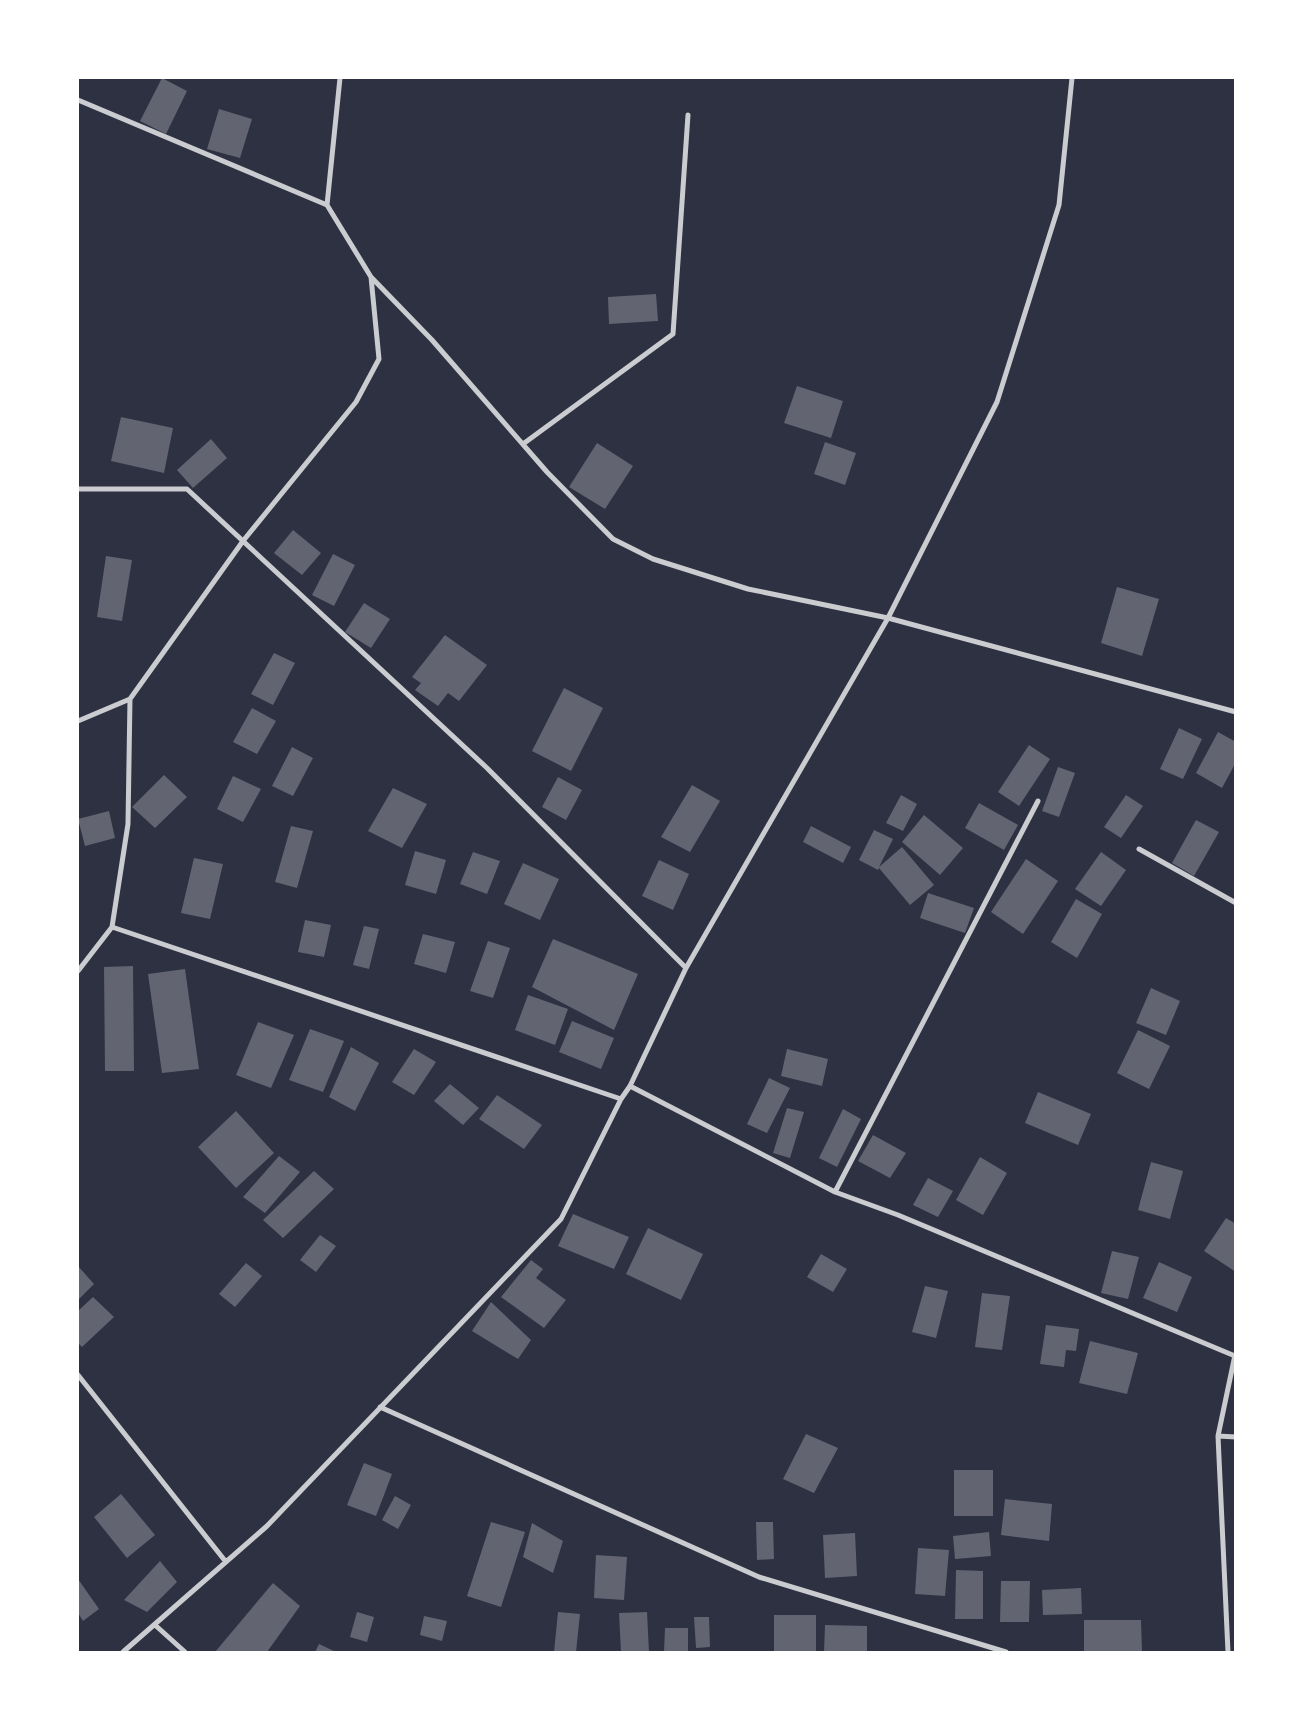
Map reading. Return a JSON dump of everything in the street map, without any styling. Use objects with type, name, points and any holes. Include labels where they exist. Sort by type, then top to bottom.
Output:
[{"type":"street","points":[[327,205],[340,78]]},
{"type":"street","points":[[123,1652],[267,1526],[561,1218],[621,1099],[630,1086],[686,968],[888,618],[996,402],[1059,205],[1072,78]]},
{"type":"street","points":[[78,100],[327,205],[371,277],[432,340],[523,444],[613,539],[653,559],[748,589],[888,618],[1236,712]]},
{"type":"street","points":[[523,444],[673,334],[688,115]]},
{"type":"street","points":[[78,721],[130,699],[243,541],[356,402],[379,359],[371,277]]},
{"type":"street","points":[[78,489],[187,489],[487,768],[686,968]]},
{"type":"street","points":[[78,971],[112,927],[128,824],[130,699]]},
{"type":"street","points":[[836,1192],[1038,800]]},
{"type":"street","points":[[1139,849],[1236,903]]},
{"type":"street","points":[[112,927],[621,1099]]},
{"type":"street","points":[[630,1086],[836,1192],[898,1215],[1235,1355],[1218,1436],[1228,1652]]},
{"type":"street","points":[[78,1375],[226,1562]]},
{"type":"street","points":[[380,1407],[759,1577],[1006,1652]]},
{"type":"street","points":[[1218,1436],[1236,1437]]},
{"type":"street","points":[[155,1625],[185,1652]]},
{"type":"building","points":[[162,78],[187,91],[166,134],[140,121]]},
{"type":"building","points":[[219,109],[252,119],[240,158],[207,149]]},
{"type":"building","points":[[656,294],[658,321],[609,324],[608,297]]},
{"type":"building","points":[[797,386],[843,401],[831,438],[784,423]]},
{"type":"building","points":[[121,417],[173,428],[164,473],[111,461]]},
{"type":"building","points":[[211,439],[227,458],[193,488],[177,470]]},
{"type":"building","points":[[825,442],[856,453],[845,485],[814,474]]},
{"type":"building","points":[[597,443],[633,466],[605,509],[569,487]]},
{"type":"building","points":[[293,530],[321,553],[302,575],[274,553]]},
{"type":"building","points":[[333,554],[355,565],[334,606],[312,595]]},
{"type":"building","points":[[106,556],[132,560],[122,621],[97,617]]},
{"type":"building","points":[[1117,587],[1159,599],[1142,656],[1101,643]]},
{"type":"building","points":[[364,603],[390,619],[371,648],[345,632]]},
{"type":"building","points":[[445,635],[487,665],[459,701],[448,693],[438,706],[415,690],[421,683],[412,677]]},
{"type":"building","points":[[274,653],[295,663],[273,705],[251,694]]},
{"type":"building","points":[[564,688],[603,708],[571,771],[532,751]]},
{"type":"building","points":[[252,708],[276,721],[257,754],[233,742]]},
{"type":"building","points":[[1179,728],[1202,739],[1183,779],[1160,769]]},
{"type":"building","points":[[1218,732],[1236,742],[1236,762],[1222,788],[1196,773]]},
{"type":"building","points":[[1029,745],[1050,759],[1019,806],[998,792]]},
{"type":"building","points":[[292,747],[313,758],[293,796],[272,786]]},
{"type":"building","points":[[1058,767],[1075,773],[1059,817],[1042,811]]},
{"type":"building","points":[[164,775],[187,797],[155,828],[132,807]]},
{"type":"building","points":[[233,776],[261,789],[243,822],[217,809]]},
{"type":"building","points":[[558,777],[582,790],[566,820],[542,807]]},
{"type":"building","points":[[692,785],[720,801],[690,852],[661,837]]},
{"type":"building","points":[[393,788],[427,804],[402,848],[368,831]]},
{"type":"building","points":[[901,795],[917,804],[903,831],[886,823]]},
{"type":"building","points":[[1126,795],[1143,806],[1121,838],[1104,827]]},
{"type":"building","points":[[979,803],[1018,825],[1004,850],[965,828]]},
{"type":"building","points":[[109,811],[115,838],[85,846],[78,819]]},
{"type":"building","points":[[924,815],[963,848],[940,875],[902,842]]},
{"type":"building","points":[[1196,820],[1219,832],[1194,876],[1172,863]]},
{"type":"building","points":[[291,826],[313,831],[297,888],[275,882]]},
{"type":"building","points":[[811,826],[851,847],[843,863],[803,842]]},
{"type":"building","points":[[874,830],[893,839],[879,867],[902,847],[934,885],[910,905],[879,868],[878,870],[859,860]]},
{"type":"building","points":[[415,851],[446,860],[436,894],[405,885]]},
{"type":"building","points":[[473,852],[500,861],[487,894],[460,884]]},
{"type":"building","points":[[1101,852],[1126,870],[1101,906],[1075,889]]},
{"type":"building","points":[[194,858],[223,864],[210,919],[181,913]]},
{"type":"building","points":[[1026,859],[1058,881],[1023,934],[991,912]]},
{"type":"building","points":[[659,860],[689,874],[673,910],[642,896]]},
{"type":"building","points":[[523,863],[559,879],[540,920],[504,904]]},
{"type":"building","points":[[928,893],[974,908],[965,933],[920,918]]},
{"type":"building","points":[[1076,899],[1102,914],[1077,958],[1051,942]]},
{"type":"building","points":[[305,920],[331,925],[324,957],[298,952]]},
{"type":"building","points":[[364,926],[379,929],[369,969],[353,965]]},
{"type":"building","points":[[423,934],[455,942],[446,973],[414,964]]},
{"type":"building","points":[[553,939],[638,974],[614,1030],[532,987]]},
{"type":"building","points":[[488,941],[510,948],[493,998],[470,991]]},
{"type":"building","points":[[133,966],[134,1071],[105,1071],[104,967]]},
{"type":"building","points":[[185,969],[199,1069],[162,1073],[148,974]]},
{"type":"building","points":[[1151,988],[1180,1001],[1166,1035],[1136,1023]]},
{"type":"building","points":[[528,995],[568,1009],[555,1045],[515,1030]]},
{"type":"building","points":[[572,1021],[614,1038],[601,1069],[559,1052]]},
{"type":"building","points":[[258,1022],[294,1035],[271,1088],[236,1075]]},
{"type":"building","points":[[310,1029],[344,1041],[323,1092],[289,1080]]},
{"type":"building","points":[[1138,1030],[1170,1046],[1149,1089],[1117,1073]]},
{"type":"building","points":[[351,1047],[379,1063],[355,1111],[329,1097]]},
{"type":"building","points":[[414,1049],[436,1062],[414,1095],[392,1082]]},
{"type":"building","points":[[787,1049],[828,1059],[822,1086],[781,1076]]},
{"type":"building","points":[[769,1078],[790,1088],[767,1133],[747,1124]]},
{"type":"building","points":[[450,1084],[479,1108],[463,1125],[434,1101]]},
{"type":"building","points":[[1038,1092],[1091,1114],[1078,1145],[1025,1123]]},
{"type":"building","points":[[497,1095],[542,1125],[524,1149],[479,1119]]},
{"type":"building","points":[[787,1108],[804,1112],[790,1158],[773,1153]]},
{"type":"building","points":[[843,1109],[861,1119],[837,1167],[819,1158]]},
{"type":"building","points":[[236,1111],[274,1153],[236,1188],[198,1147]]},
{"type":"building","points":[[873,1135],[906,1153],[890,1178],[858,1161]]},
{"type":"building","points":[[279,1156],[300,1172],[265,1213],[243,1197]]},
{"type":"building","points":[[980,1157],[1007,1173],[983,1215],[956,1200]]},
{"type":"building","points":[[1151,1162],[1183,1171],[1170,1219],[1138,1210]]},
{"type":"building","points":[[314,1171],[334,1189],[283,1238],[263,1220]]},
{"type":"building","points":[[928,1178],[953,1191],[938,1217],[913,1205]]},
{"type":"building","points":[[573,1214],[629,1237],[614,1269],[558,1246]]},
{"type":"building","points":[[1226,1218],[1236,1224],[1236,1272],[1204,1251]]},
{"type":"building","points":[[648,1228],[703,1254],[681,1300],[626,1274]]},
{"type":"building","points":[[320,1235],[336,1246],[316,1272],[300,1260]]},
{"type":"building","points":[[1112,1251],[1139,1257],[1128,1299],[1101,1293]]},
{"type":"building","points":[[821,1254],[847,1269],[833,1292],[807,1277]]},
{"type":"building","points":[[531,1260],[543,1269],[536,1278],[566,1300],[544,1328],[501,1297]]},
{"type":"building","points":[[1159,1262],[1192,1277],[1177,1312],[1143,1298]]},
{"type":"building","points":[[246,1263],[262,1276],[235,1307],[219,1294]]},
{"type":"building","points":[[78,1266],[94,1284],[78,1300]]},
{"type":"building","points":[[925,1286],[948,1291],[936,1338],[912,1332]]},
{"type":"building","points":[[982,1293],[1010,1296],[1002,1350],[975,1347]]},
{"type":"building","points":[[93,1297],[114,1317],[82,1347],[78,1343],[78,1311]]},
{"type":"building","points":[[491,1302],[531,1340],[518,1359],[472,1331]]},
{"type":"building","points":[[1046,1325],[1079,1329],[1076,1351],[1066,1350],[1064,1367],[1040,1364]]},
{"type":"building","points":[[1090,1341],[1138,1353],[1127,1394],[1079,1383]]},
{"type":"building","points":[[806,1434],[838,1448],[814,1493],[783,1479]]},
{"type":"building","points":[[364,1463],[392,1474],[376,1516],[347,1505]]},
{"type":"building","points":[[954,1470],[993,1470],[993,1516],[954,1516]]},
{"type":"building","points":[[121,1494],[155,1535],[127,1558],[94,1517]]},
{"type":"building","points":[[395,1496],[411,1505],[398,1529],[382,1520]]},
{"type":"building","points":[[1005,1499],[1052,1504],[1049,1541],[1001,1535]]},
{"type":"building","points":[[491,1522],[525,1532],[501,1607],[467,1596]]},
{"type":"building","points":[[756,1522],[773,1522],[774,1559],[757,1560]]},
{"type":"building","points":[[532,1523],[563,1541],[553,1573],[523,1557]]},
{"type":"building","points":[[989,1532],[991,1556],[955,1559],[953,1536]]},
{"type":"building","points":[[855,1533],[857,1576],[825,1578],[823,1535]]},
{"type":"building","points":[[918,1548],[949,1550],[945,1596],[915,1594]]},
{"type":"building","points":[[596,1555],[627,1557],[624,1600],[594,1598]]},
{"type":"building","points":[[160,1561],[177,1582],[147,1612],[124,1600]]},
{"type":"building","points":[[956,1570],[983,1571],[983,1619],[955,1619]]},
{"type":"building","points":[[78,1579],[99,1609],[83,1621],[78,1613]]},
{"type":"building","points":[[1001,1581],[1030,1581],[1029,1622],[1000,1622]]},
{"type":"building","points":[[273,1583],[300,1606],[267,1652],[215,1652]]},
{"type":"building","points":[[1081,1588],[1082,1614],[1043,1615],[1042,1590]]},
{"type":"building","points":[[357,1612],[374,1617],[367,1642],[350,1637]]},
{"type":"building","points":[[558,1612],[580,1614],[576,1652],[554,1652]]},
{"type":"building","points":[[647,1612],[649,1652],[621,1652],[619,1613]]},
{"type":"building","points":[[774,1615],[816,1615],[816,1652],[774,1652]]},
{"type":"building","points":[[424,1616],[447,1621],[442,1641],[420,1635]]},
{"type":"building","points":[[694,1617],[709,1617],[710,1647],[696,1648]]},
{"type":"building","points":[[1084,1620],[1141,1620],[1142,1652],[1084,1652]]},
{"type":"building","points":[[825,1625],[867,1626],[867,1652],[824,1652]]},
{"type":"building","points":[[665,1628],[688,1628],[688,1652],[664,1652]]},
{"type":"building","points":[[319,1644],[334,1651],[315,1652]]}]
